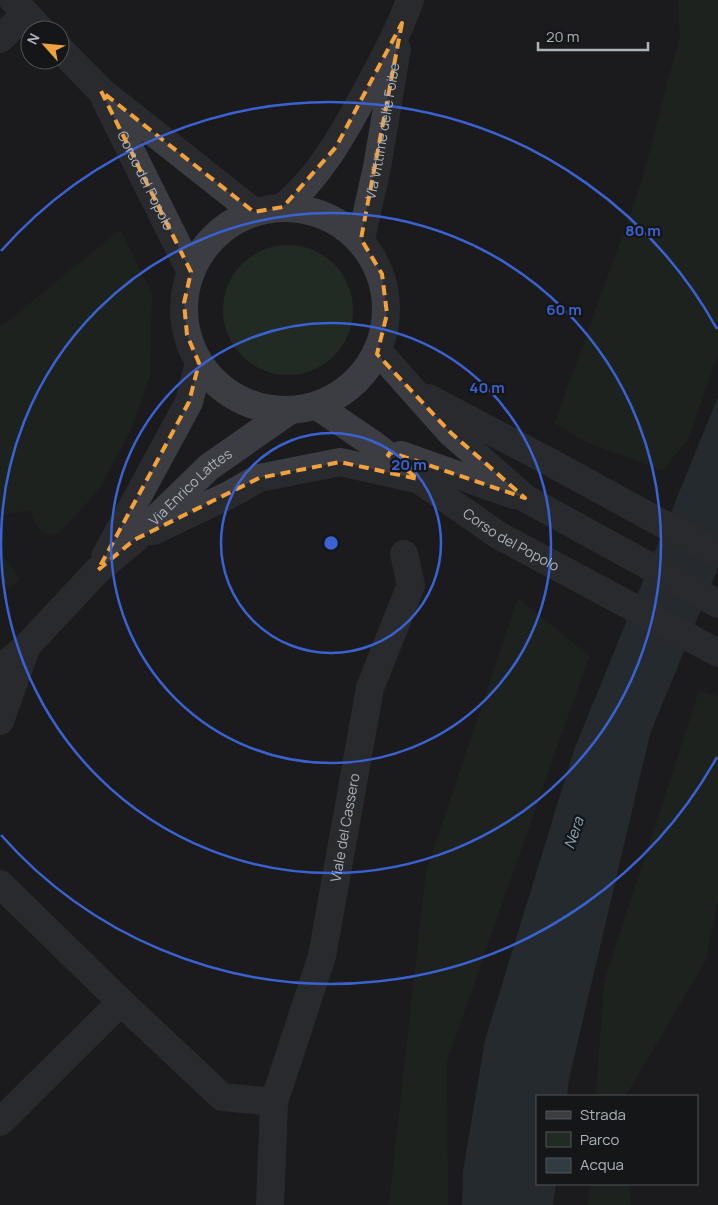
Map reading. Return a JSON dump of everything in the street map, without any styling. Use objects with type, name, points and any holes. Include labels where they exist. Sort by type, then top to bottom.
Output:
[{"type":"street","name":"Via Vittime delle Foibe","points":[[284,207],[298,195],[336,148],[406,11]]},
{"type":"street","name":"Via Vittime delle Foibe","points":[[361,240],[377,168],[406,11]]},
{"type":"street","points":[[0,39],[27,15]]},
{"type":"street","name":"Corso del Popolo","points":[[70,59],[101,91],[254,212]]},
{"type":"street","name":"Corso del Popolo","points":[[101,91],[191,272]]},
{"type":"street","points":[[284,207],[312,210],[339,221],[361,240],[382,274],[387,314],[377,354],[362,376],[342,394],[317,406],[289,411],[263,408],[238,399],[216,384],[200,363],[187,334],[184,303],[191,272],[206,246],[227,225],[254,212],[284,207]]},
{"type":"street","points":[[377,354],[386,360],[450,432],[525,498]]},
{"type":"street","name":"Via Enrico Lattes","points":[[98,570],[189,402],[200,363]]},
{"type":"street","points":[[414,391],[546,460],[718,554]]},
{"type":"street","name":"Corso del Popolo","points":[[317,406],[373,444],[418,479],[498,535],[718,653]]},
{"type":"street","name":"Via Enrico Lattes","points":[[0,669],[26,647],[98,570],[134,540],[208,467],[289,411]]},
{"type":"street","points":[[373,444],[430,466],[525,498],[718,604]]},
{"type":"street","points":[[134,540],[229,495],[259,478],[340,462],[418,479]]},
{"type":"street","name":"Viale del Cassero","points":[[270,1205],[274,1102],[322,956],[370,688],[411,585],[404,554]]},
{"type":"street","name":"Via Enrico Lattes","points":[[0,720],[26,647]]},
{"type":"street","points":[[0,884],[222,1097],[274,1102]]},
{"type":"street","points":[[0,1122],[121,1002]]},
{"type":"highlighted area","points":[[402,23],[361,239],[382,274],[387,314],[377,354],[450,432],[525,498],[390,452],[388,455],[418,479],[340,462],[259,478],[134,540],[98,570],[189,402],[199,363],[187,335],[184,303],[191,272],[101,91],[254,212],[283,207],[336,147]]},
{"type":"green space","points":[[678,0],[718,0],[718,354],[688,440],[662,470],[583,441],[555,423],[642,181],[680,36]]},
{"type":"green space","points":[[120,230],[152,294],[150,376],[132,427],[100,488],[61,531],[51,535],[43,533],[35,523],[30,510],[0,515],[0,325],[6,323]]},
{"type":"green space","points":[[288,245],[301,246],[313,250],[334,264],[348,285],[352,297],[352,323],[348,335],[334,356],[313,370],[301,374],[288,375],[275,374],[263,370],[242,356],[228,335],[224,323],[223,310],[224,297],[228,285],[242,264],[263,250],[275,246]]},
{"type":"green space","points":[[0,553],[20,579],[9,588],[0,577]]},
{"type":"green space","points":[[518,598],[589,656],[447,1061],[448,1205],[389,1205],[426,871]]},
{"type":"green space","points":[[699,691],[718,696],[718,898],[706,960],[627,1095],[596,1095],[604,983]]},
{"type":"green space","points":[[590,1185],[630,1185],[631,1205],[588,1205]]},
{"type":"water","name":"Nera","points":[[718,397],[718,568],[650,734],[569,1079],[567,1095],[536,1095],[536,1185],[556,1185],[553,1205],[462,1205],[463,1171],[485,1040],[574,750]]}]
